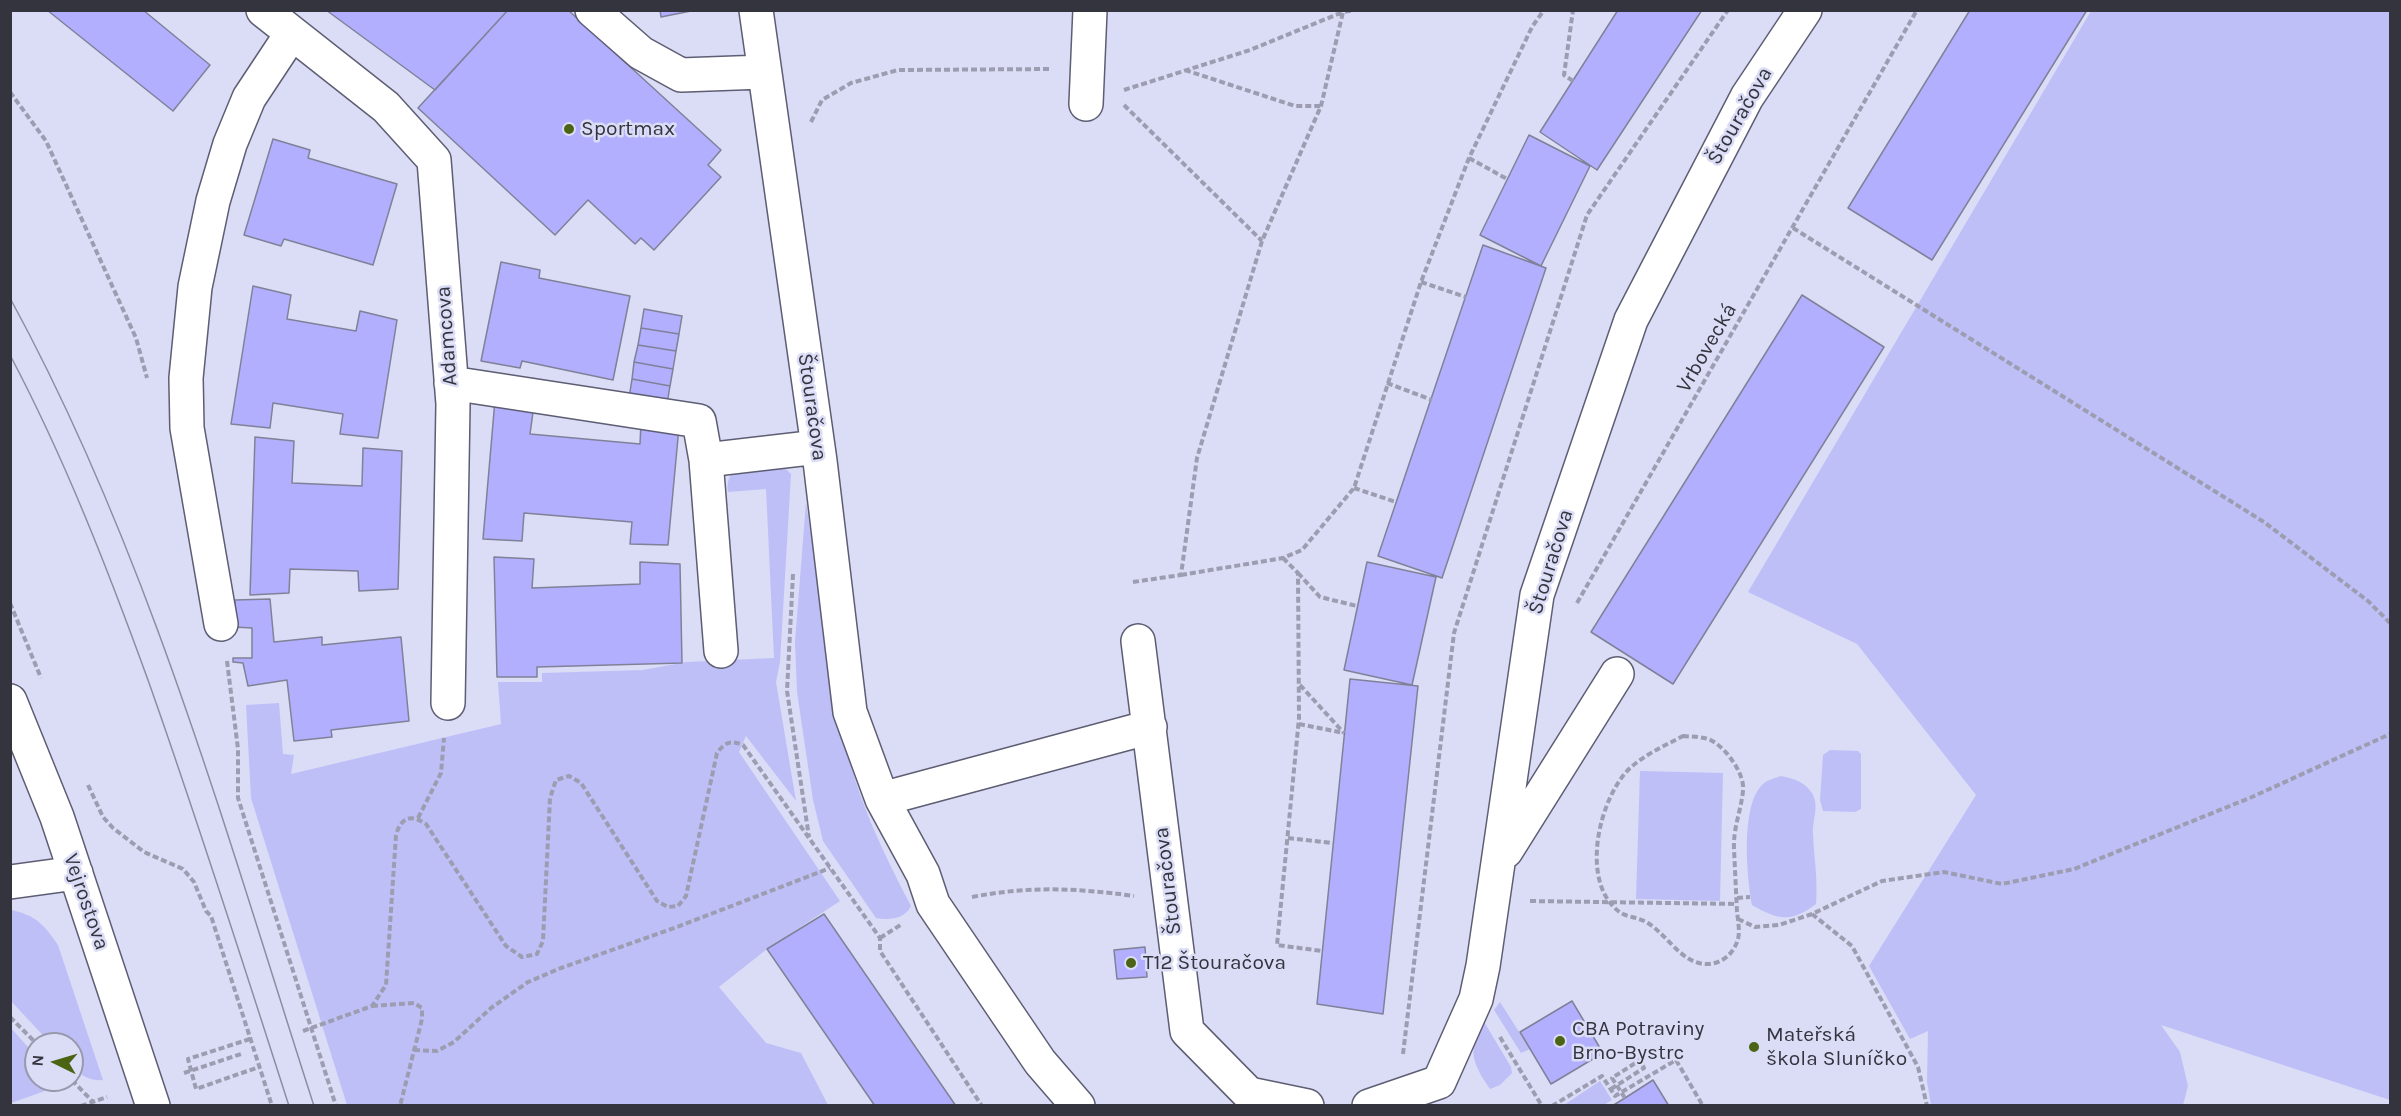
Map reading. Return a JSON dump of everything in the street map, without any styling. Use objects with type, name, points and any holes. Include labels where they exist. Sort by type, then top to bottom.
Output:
[{"type":"street","name":"Adamcova","points":[[263,10],[386,107],[434,160],[453,404],[448,703]]},
{"type":"street","points":[[592,10],[640,53],[681,75],[763,72]]},
{"type":"street","name":"Štouračova","points":[[756,10],[818,447],[849,712],[882,799],[923,874],[933,904],[1040,1062],[1078,1106]]},
{"type":"street","points":[[1090,10],[1100,99]]},
{"type":"street","name":"Štouračova","points":[[1377,1103],[1439,1082],[1476,999],[1500,861],[1537,595],[1632,320],[1748,98],[1805,10]]},
{"type":"street","points":[[221,624],[187,428],[186,378],[195,287],[213,201],[230,144],[249,98],[292,33]]},
{"type":"street","points":[[451,383],[699,421],[706,460],[720,651]]},
{"type":"street","points":[[706,460],[818,447]]},
{"type":"street","name":"Štouračova","points":[[1138,641],[1187,1031],[1249,1094],[1307,1106]]},
{"type":"street","points":[[1500,861],[1617,674]]},
{"type":"street","name":"Vejrostova","points":[[10,701],[50,800],[76,873],[153,1106]]},
{"type":"street","points":[[882,799],[1150,727]]},
{"type":"street","points":[[10,882],[76,873]]},
{"type":"path","points":[[1262,241],[1100,99],[1250,50],[1343,11],[1355,10]]},
{"type":"path","points":[[1133,582],[1283,558],[1302,550],[1354,488],[1421,282],[1469,158],[1532,27],[1544,10]]},
{"type":"path","points":[[1573,10],[1564,75],[1573,81]]},
{"type":"path","points":[[1377,1103],[1406,1049],[1454,633],[1587,215],[1728,10]]},
{"type":"path","name":"Vrbovecká","points":[[1574,607],[1917,10]]},
{"type":"path","points":[[1181,575],[1197,458],[1262,241],[1321,106],[1343,11]]},
{"type":"path","points":[[810,126],[822,100],[851,83],[898,70],[1056,69]]},
{"type":"path","points":[[1184,70],[1295,106],[1321,106]]},
{"type":"path","points":[[10,92],[46,141],[136,338],[147,382]]},
{"type":"path","points":[[1469,158],[1508,180]]},
{"type":"path","points":[[1793,228],[2264,522],[2368,601],[2391,623]]},
{"type":"path","points":[[1421,282],[1466,297]]},
{"type":"path","points":[[1387,383],[1431,400]]},
{"type":"path","points":[[1354,488],[1396,502]]},
{"type":"path","points":[[1283,558],[1320,597],[1358,606]]},
{"type":"path","points":[[1298,573],[1299,724],[1277,945],[1322,951]]},
{"type":"path","points":[[10,603],[32,657]]},
{"type":"path","points":[[221,624],[238,749],[238,798],[336,1106]]},
{"type":"path","points":[[789,636],[787,691],[809,838]]},
{"type":"path","points":[[1299,684],[1344,733],[1299,724]]},
{"type":"path","points":[[418,818],[441,773],[448,703]]},
{"type":"path","points":[[1738,919],[1755,927],[1779,925],[1812,914],[1882,881],[1944,872],[2002,884],[2074,869],[2252,797],[2391,734]]},
{"type":"path","points":[[1683,736],[1713,741],[1724,751],[1737,769],[1744,788],[1733,836],[1737,898],[1738,938],[1730,954],[1722,961],[1709,964],[1695,963],[1644,920],[1622,913],[1610,902],[1599,880],[1598,837],[1601,820],[1612,793],[1627,771],[1639,761],[1683,736]]},
{"type":"path","points":[[372,1006],[386,985],[396,835],[399,825],[408,818],[418,818],[426,824],[506,946],[522,957],[537,954],[543,941],[550,798],[556,780],[569,776],[581,783],[657,901],[668,907],[678,906],[686,896],[717,753],[723,744],[733,741],[743,745],[880,938],[880,951],[982,1106]]},
{"type":"path","points":[[88,785],[103,817],[112,828],[144,852],[183,869],[194,882],[211,916],[272,1106]]},
{"type":"path","points":[[1288,838],[1333,843]]},
{"type":"path","points":[[414,1050],[436,1051],[454,1042],[491,1008],[528,982],[830,868]]},
{"type":"path","points":[[880,938],[933,904],[1010,889],[1084,889],[1170,901]]},
{"type":"path","points":[[1737,898],[1750,897]]},
{"type":"path","points":[[1494,900],[1737,904]]},
{"type":"path","points":[[1812,914],[1852,946],[1918,1067],[1927,1106]]},
{"type":"path","points":[[1476,999],[1542,1106]]},
{"type":"path","points":[[303,1031],[372,1006],[414,1003],[422,1008],[423,1019],[400,1106]]},
{"type":"path","points":[[10,1017],[25,1032]]},
{"type":"path","points":[[250,1039],[188,1059],[190,1071],[196,1089],[259,1067]]},
{"type":"path","points":[[184,1073],[241,1054]]},
{"type":"path","points":[[1611,1089],[1619,1084],[1636,1073],[1644,1068],[1640,1060],[1612,1078],[1616,1084],[1620,1091],[1625,1098]]},
{"type":"path","points":[[1552,1106],[1602,1076],[1615,1096],[1676,1060],[1702,1106]]},
{"type":"path","points":[[83,1092],[93,1102]]},
{"type":"path","points":[[81,1106],[107,1097]]},
{"type":"shaded area","points":[[2091,11],[2390,11],[2390,1100],[2161,1025],[2180,1052],[2188,1086],[2183,1105],[1931,1105],[1927,1082],[1928,1031],[1910,1039],[1869,966],[1976,795],[1857,644],[1748,592]]},
{"type":"shaded area","points":[[744,463],[786,469],[791,474],[780,662],[776,682],[796,801],[746,736],[739,752],[840,901],[767,949],[719,987],[766,1043],[801,1053],[828,1105],[347,1105],[251,798],[246,705],[279,703],[283,754],[294,755],[291,774],[501,724],[498,682],[542,682],[542,673],[643,670],[686,662],[774,658],[766,489],[728,492],[729,478]]},
{"type":"shaded area","points":[[806,502],[829,658],[852,770],[866,810],[911,906],[908,911],[896,918],[876,918],[823,841],[813,800],[797,692],[795,642]]},
{"type":"shaded area","points":[[1830,750],[1858,751],[1861,754],[1861,809],[1855,812],[1823,811],[1820,800],[1823,755]]},
{"type":"shaded area","points":[[1640,771],[1723,773],[1720,901],[1636,899]]},
{"type":"shaded area","points":[[1781,776],[1806,786],[1812,793],[1816,808],[1813,834],[1816,904],[1792,917],[1769,914],[1752,905],[1748,877],[1747,842],[1751,808],[1763,784]]},
{"type":"shaded area","points":[[11,910],[38,921],[58,945],[103,1080],[84,1076],[84,1032],[40,1032],[11,1001]]},
{"type":"shaded area","points":[[1500,1002],[1530,1049],[1521,1053],[1494,1010]]},
{"type":"shaded area","points":[[1483,1020],[1511,1067],[1512,1073],[1500,1085],[1490,1089],[1475,1063],[1474,1056],[1475,1040]]},
{"type":"shaded area","points":[[10,1027],[24,1043],[24,1092],[42,1092],[11,1103]]},
{"type":"shaded area","points":[[1600,1081],[1612,1100],[1604,1105],[1564,1105]]},
{"type":"building","points":[[47,10],[143,10],[210,65],[173,111]]},
{"type":"building","points":[[326,10],[508,10],[435,90]]},
{"type":"building","name":"Sportmax","points":[[508,10],[568,10],[721,150],[708,165],[721,177],[654,250],[641,238],[635,244],[588,200],[555,235],[418,108]]},
{"type":"building","points":[[660,10],[696,10],[661,17]]},
{"type":"building","points":[[1618,10],[1702,10],[1597,170],[1540,132]]},
{"type":"building","points":[[1970,10],[2087,10],[1932,260],[1848,208]]},
{"type":"building","points":[[1529,135],[1590,166],[1541,266],[1480,235]]},
{"type":"building","points":[[273,139],[310,150],[308,158],[397,184],[373,265],[284,239],[281,246],[244,235]]},
{"type":"building","points":[[1483,245],[1546,268],[1442,578],[1378,556]]},
{"type":"building","points":[[501,262],[540,270],[539,278],[630,296],[613,380],[522,361],[520,368],[481,361]]},
{"type":"building","points":[[253,286],[291,295],[287,319],[356,331],[360,311],[397,320],[378,438],[340,434],[343,414],[273,403],[270,428],[231,424]]},
{"type":"building","points":[[1802,295],[1884,347],[1673,684],[1591,632]]},
{"type":"building","points":[[644,309],[682,316],[679,334],[641,328]]},
{"type":"building","points":[[641,328],[679,334],[676,351],[638,345]]},
{"type":"building","points":[[638,345],[676,351],[673,369],[634,362]]},
{"type":"building","points":[[634,362],[673,369],[670,386],[632,379]]},
{"type":"building","points":[[632,379],[670,386],[667,404],[629,398]]},
{"type":"building","points":[[495,400],[534,405],[530,434],[640,444],[641,422],[679,427],[668,545],[630,544],[632,522],[524,513],[522,541],[483,539]]},
{"type":"building","points":[[255,437],[294,441],[292,483],[362,486],[363,448],[402,451],[398,589],[359,591],[358,571],[290,569],[289,593],[250,595]]},
{"type":"building","points":[[494,557],[534,559],[532,588],[640,584],[640,562],[680,564],[682,663],[537,667],[537,677],[497,677]]},
{"type":"building","points":[[1367,562],[1436,577],[1412,685],[1344,670]]},
{"type":"building","points":[[270,599],[274,642],[322,637],[322,645],[401,637],[409,721],[331,730],[332,737],[294,741],[287,680],[248,686],[243,663],[233,662],[233,658],[252,658],[252,628],[234,627],[235,600]]},
{"type":"building","points":[[1350,679],[1418,686],[1383,1014],[1317,1004]]},
{"type":"building","points":[[824,914],[956,1106],[875,1106],[767,949]]},
{"type":"building","name":"T12 Štouračova","points":[[1145,947],[1147,977],[1117,979],[1114,950]]},
{"type":"building","name":"CBA Potraviny Brno-Bystrc","points":[[1572,1001],[1603,1053],[1551,1084],[1520,1032]]},
{"type":"building","points":[[1653,1080],[1669,1106],[1612,1106],[1625,1098]]},
{"type":"tram line","points":[[10,298],[59,394],[144,593],[216,797],[314,1106]]},
{"type":"tram line","points":[[10,355],[67,475],[133,639],[167,733],[289,1106]]},
{"type":"place","name":"Sportmax","points":[[569,129]]},
{"type":"place","name":"T12 Štouračova","points":[[1131,963]]},
{"type":"place","name":"CBA Potraviny Brno-Bystrc","points":[[1560,1041]]},
{"type":"place","name":"Mateřská škola Sluníčko","points":[[1754,1047]]}]
